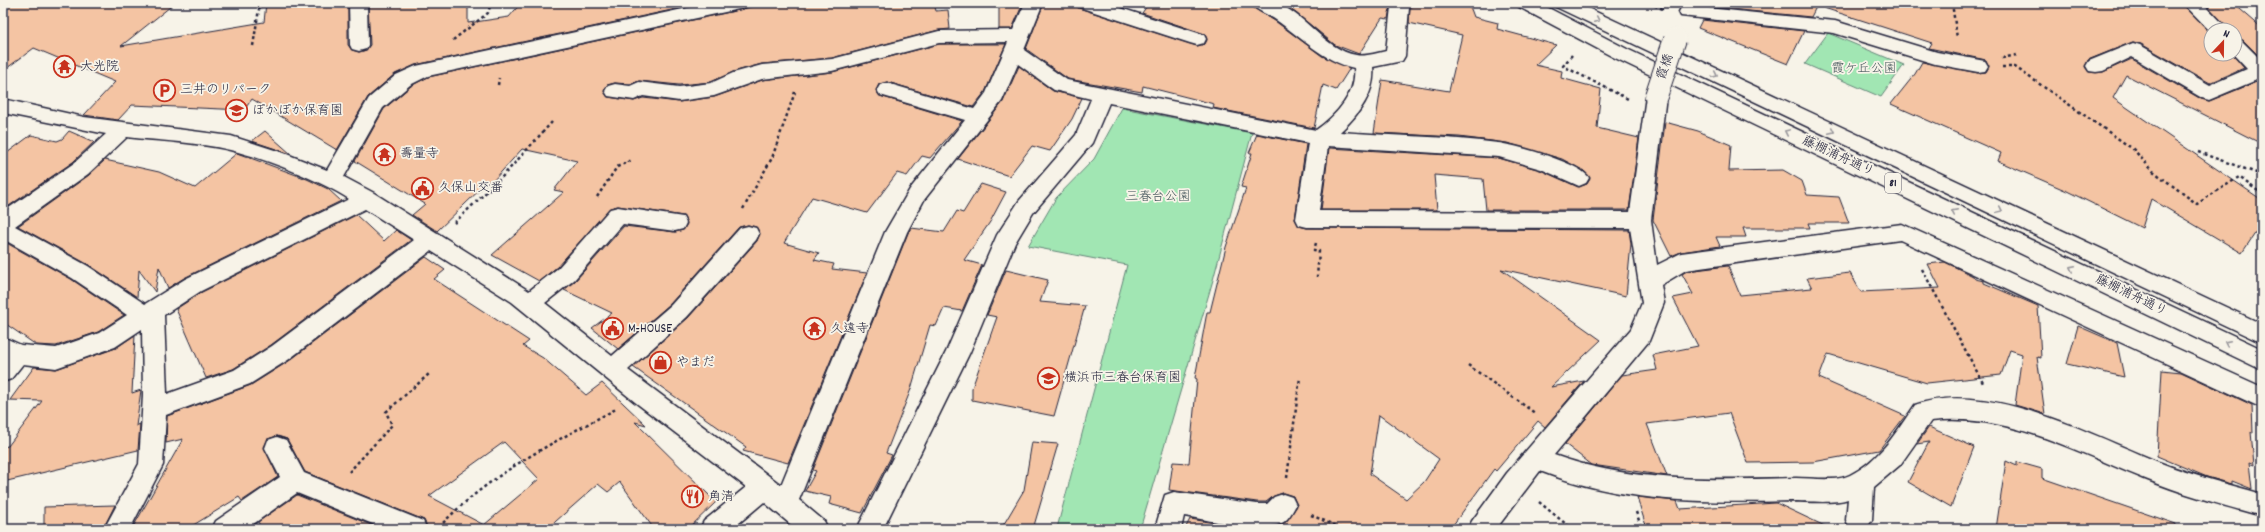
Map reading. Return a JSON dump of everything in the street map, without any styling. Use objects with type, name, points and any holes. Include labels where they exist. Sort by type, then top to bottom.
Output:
[{"type":"street","points":[[358,3],[359,45]]},
{"type":"street","points":[[332,180],[376,103],[403,80],[423,71],[739,3]]},
{"type":"street","points":[[785,504],[812,442],[896,232],[917,195],[995,96],[1018,45],[1034,3]]},
{"type":"street","points":[[1085,3],[1197,40]]},
{"type":"street","points":[[1260,3],[1282,15],[1314,41],[1354,63],[1395,56],[1400,8],[1403,3]]},
{"type":"street","name":"藤棚浦舟通り","points":[[1525,3],[1620,53],[2262,360]]},
{"type":"street","name":"藤棚浦舟通り","points":[[1562,3],[2262,334]]},
{"type":"street","points":[[2192,3],[2212,22]]},
{"type":"street","points":[[1690,8],[1835,27],[1935,58],[1978,66]]},
{"type":"street","name":"霞橋","points":[[1480,529],[1536,459],[1641,334],[1653,303],[1641,235],[1640,220],[1656,96],[1675,39],[1690,8]]},
{"type":"street","points":[[615,91],[634,93],[639,89],[679,94],[714,89],[740,78],[762,72],[832,65],[939,37],[993,35],[1018,45],[1061,85],[1102,95],[1319,138],[1499,150],[1547,163],[1580,178]]},
{"type":"street","points":[[2096,66],[2133,49],[2208,93],[2261,72],[2243,53]]},
{"type":"street","points":[[1319,138],[1329,133],[1354,102],[1364,81],[1363,62]]},
{"type":"street","points":[[887,90],[979,117]]},
{"type":"street","points":[[870,529],[958,352],[1005,241],[1026,207],[1085,138],[1102,95]]},
{"type":"street","points":[[3,106],[84,124],[231,143],[277,158],[332,180],[367,199],[431,239],[530,304],[643,395],[764,487],[815,529]]},
{"type":"street","points":[[3,224],[84,166],[106,148],[122,129]]},
{"type":"street","points":[[1319,138],[1307,219],[1640,220]]},
{"type":"street","points":[[3,372],[10,350],[56,358],[107,340],[150,314],[193,285],[367,199]]},
{"type":"street","points":[[1620,208],[1640,220]]},
{"type":"street","points":[[530,304],[566,274],[618,215],[675,223]]},
{"type":"street","points":[[3,229],[80,272],[150,314]]},
{"type":"street","points":[[1649,281],[1682,262],[1902,232],[2262,398]]},
{"type":"street","points":[[612,370],[679,311],[748,234]]},
{"type":"street","points":[[154,409],[242,377],[280,353],[431,239]]},
{"type":"street","points":[[117,529],[151,465],[154,409],[150,314]]},
{"type":"street","points":[[1536,459],[1601,481],[1673,489],[1845,489],[1862,483],[1886,465],[1924,412],[1936,409],[2000,414],[2054,432],[2181,481],[2262,505]]},
{"type":"street","points":[[277,448],[295,481],[414,529]]},
{"type":"street","points":[[225,529],[295,481]]},
{"type":"street","points":[[1859,520],[1862,483]]},
{"type":"street","points":[[713,529],[764,487]]},
{"type":"street","points":[[1168,529],[1174,504],[1257,516],[1274,515],[1283,505]]},
{"type":"path","points":[[253,46],[260,3]]},
{"type":"path","points":[[451,42],[488,13],[490,6],[483,3]]},
{"type":"path","points":[[1952,3],[1959,63]]},
{"type":"path","points":[[1572,54],[1563,66],[1620,95]]},
{"type":"path","points":[[1978,66],[2014,67],[2133,149],[2153,171],[2197,204],[2239,177],[2262,194]]},
{"type":"path","points":[[748,234],[737,218],[772,158],[797,87]]},
{"type":"path","points":[[431,239],[459,220],[552,122]]},
{"type":"path","points":[[2198,152],[2262,175]]},
{"type":"path","points":[[1317,219],[1314,250],[1318,251],[1317,277]]},
{"type":"path","points":[[1902,232],[2000,414]]},
{"type":"path","points":[[1468,365],[1560,431]]},
{"type":"path","points":[[329,495],[392,425],[386,412],[429,374]]},
{"type":"path","points":[[1300,377],[1283,505],[1316,516],[1343,529]]},
{"type":"path","points":[[437,529],[458,506],[498,474],[643,395]]},
{"type":"path","points":[[1537,500],[1572,529]]},
{"type":"green space","name":"霞ケ丘公園","points":[[1828,33],[1904,65],[1881,97],[1805,64]]},
{"type":"green space","name":"三春台公園","points":[[1122,108],[1252,133],[1213,280],[1140,529],[1059,529],[1057,528],[1127,265],[1028,246],[1056,198],[1094,159]]},
{"type":"building","points":[[3,3],[175,3],[121,46],[264,22],[266,3],[348,3],[348,45],[352,50],[359,52],[366,50],[370,45],[368,3],[468,3],[468,23],[509,17],[521,3],[683,3],[681,8],[415,65],[395,74],[368,97],[337,150],[252,99],[244,110],[132,105],[118,120],[84,115],[115,82],[34,48],[3,71]]},
{"type":"building","points":[[765,3],[934,3],[936,11],[948,10],[950,29],[939,30],[832,58],[762,64],[733,72],[711,82],[679,85],[639,81],[630,84],[615,83],[607,85],[604,92],[608,97],[634,101],[643,98],[679,102],[714,97],[762,80],[832,72],[939,44],[1006,44],[985,92],[973,107],[887,82],[879,84],[876,91],[880,96],[962,121],[930,158],[922,156],[907,176],[897,173],[867,213],[812,197],[784,243],[819,253],[814,260],[834,264],[832,269],[867,273],[788,463],[743,451],[746,447],[633,367],[688,318],[757,241],[760,233],[756,227],[748,225],[739,227],[670,304],[618,349],[592,328],[612,313],[564,290],[575,281],[624,226],[675,232],[683,230],[687,224],[683,216],[618,206],[610,208],[557,267],[539,281],[492,255],[564,192],[554,190],[577,161],[522,149],[493,181],[490,180],[437,231],[412,215],[425,204],[355,161],[384,109],[411,86],[428,77],[739,10]]},
{"type":"building","points":[[1023,3],[1012,29],[999,29],[999,4]]},
{"type":"building","points":[[1044,3],[1073,3],[1079,8],[1197,46],[1205,44],[1207,40],[1205,34],[1142,13],[1149,3],[1250,3],[1255,9],[1275,21],[1322,56],[1350,68],[1336,90],[1323,85],[1314,128],[1213,108],[1214,104],[1143,86],[1142,92],[1068,79],[1026,49]]},
{"type":"building","points":[[1279,3],[1391,3],[1388,19],[1382,18],[1359,54],[1335,45],[1296,13]]},
{"type":"building","points":[[1413,3],[1460,3],[1471,9],[1474,17],[1498,23],[1497,29],[1556,45],[1535,65],[1562,71],[1561,78],[1601,89],[1597,128],[1639,138],[1629,210],[1486,210],[1483,179],[1434,175],[1437,210],[1321,210],[1329,148],[1499,158],[1540,170],[1578,187],[1587,184],[1590,179],[1584,171],[1562,159],[1507,143],[1459,137],[1374,133],[1382,80],[1449,91],[1462,35],[1409,23],[1410,8]]},
{"type":"building","points":[[1711,3],[1818,3],[1811,17],[1709,7]]},
{"type":"building","points":[[1825,3],[2182,3],[2203,25],[2203,62],[2239,62],[2244,68],[2210,83],[2141,44],[2133,42],[2088,60],[2085,67],[2089,72],[2103,72],[2132,59],[2201,99],[2209,101],[2262,81],[2262,144],[2126,75],[2113,98],[2262,200],[2262,223],[2242,253],[2151,199],[2142,228],[2067,191],[1998,161],[2001,153],[1891,104],[1915,74],[1922,62],[1978,73],[1986,72],[1989,67],[1986,60],[1929,48],[1932,43],[1824,8]]},
{"type":"building","points":[[2205,3],[2233,3],[2262,28],[2262,59],[2243,40],[2243,22],[2223,22]]},
{"type":"building","points":[[1702,20],[1804,31],[1788,64],[1698,28]]},
{"type":"building","points":[[1019,66],[1053,91],[1082,98],[1072,119],[1050,151],[1032,146],[1009,176],[958,159],[1003,102]]},
{"type":"building","points":[[1665,122],[1698,131],[1731,145],[1729,171],[1783,170],[1802,181],[1807,195],[1839,197],[1849,223],[1808,223],[1810,228],[1743,228],[1746,237],[1716,237],[1720,246],[1681,252],[1671,256],[1653,220]]},
{"type":"building","points":[[69,131],[94,142],[73,162],[3,210],[3,156],[31,135],[57,141],[62,139]]},
{"type":"building","points":[[265,131],[291,154],[252,141]]},
{"type":"building","points":[[1257,134],[1306,144],[1295,219],[1299,226],[1307,228],[1629,230],[1631,244],[1626,296],[1501,269],[1601,340],[1551,387],[1584,381],[1545,427],[1538,421],[1496,471],[1494,469],[1450,529],[1185,529],[1190,519],[1246,528],[1271,528],[1286,522],[1297,506],[1293,496],[1283,493],[1274,496],[1266,502],[1257,502],[1169,490],[1173,462],[1189,463],[1197,379],[1195,378],[1207,312],[1210,312],[1226,247],[1246,188],[1241,187],[1252,153],[1249,153]],"holes":[[[1379,415],[1439,459],[1424,482],[1406,499],[1370,474]]]},
{"type":"building","points":[[237,153],[307,179],[328,189],[341,201],[184,278],[168,288],[159,267],[155,292],[139,270],[137,297],[89,265],[18,226],[89,175],[105,160],[159,172],[195,188]]},
{"type":"building","points":[[981,184],[1006,192],[990,222],[964,260],[982,265],[962,311],[944,308],[936,326],[930,325],[911,389],[886,453],[892,455],[862,513],[829,504],[831,497],[805,491],[816,471],[813,470],[908,233],[911,228],[944,232],[957,211],[963,213]]},
{"type":"building","points":[[356,215],[384,241],[396,230],[411,240],[271,345],[233,369],[206,378],[176,309],[202,292]]},
{"type":"building","points":[[3,241],[71,279],[124,315],[98,332],[56,346],[36,345],[3,322]]},
{"type":"building","points":[[426,257],[445,270],[434,279],[529,341],[523,346],[543,358],[586,395],[602,383],[646,425],[635,422],[716,502],[688,529],[654,529],[620,482],[608,492],[598,484],[547,529],[428,529],[424,520],[305,472],[287,439],[277,436],[268,439],[264,447],[278,477],[242,501],[239,497],[187,529],[132,529],[183,439],[166,443],[167,416],[251,385],[289,361]],"holes":[[[504,442],[539,479],[484,525],[429,496]]]},
{"type":"building","points":[[1945,262],[1973,276],[1975,279],[1984,281],[1984,283],[2038,306],[2041,358],[2037,357],[2045,414],[2015,405],[2022,354],[2010,350],[2001,375],[1927,383],[1828,354],[1819,378],[1905,416],[1879,450],[1813,462],[1748,463],[1729,413],[1647,424],[1667,476],[1592,465],[1565,444],[1622,375],[1657,370],[1653,355],[1698,346],[1673,298],[1693,294],[1682,274],[1687,271],[1728,266],[1740,295],[1812,288],[1807,278],[1850,273],[1861,292],[1940,288],[1928,264]]},
{"type":"building","points":[[1006,270],[1048,280],[1040,302],[1085,306],[1054,416],[972,400],[972,388],[997,317],[987,315]]},
{"type":"building","points":[[2078,326],[2117,343],[2124,377],[2067,364]]},
{"type":"building","points":[[135,335],[132,393],[141,390],[136,426],[140,424],[138,450],[3,482],[3,447],[8,446],[42,401],[10,400],[34,367],[56,369],[116,348]]},
{"type":"building","points":[[2162,370],[2181,372],[2252,405],[2253,433],[2251,432],[2254,465],[2249,463],[2252,489],[2232,481],[2232,484],[2207,477],[2157,456]]},
{"type":"building","points":[[1929,427],[1974,447],[1951,507],[1908,482],[1929,442],[1917,444]]},
{"type":"building","points":[[1032,442],[1058,444],[1033,529],[1001,529],[1024,490]]},
{"type":"building","points":[[2006,461],[2017,466],[2017,462],[2042,469],[2042,478],[2176,524],[2175,529],[1996,529]]},
{"type":"building","points":[[297,495],[381,529],[270,529],[261,527],[258,522]]},
{"type":"building","points":[[1637,497],[1677,501],[1680,509],[1776,503],[1831,529],[1647,529]]},
{"type":"building","points":[[115,505],[103,529],[44,529],[44,507]]},
{"type":"place","name":"大光院","points":[[65,67]]},
{"type":"place","name":"三井のリパーク","points":[[164,90]]},
{"type":"place","name":"ぽかぽか保育園","points":[[236,111]]},
{"type":"place","name":"壽量寺","points":[[384,154]]},
{"type":"place","name":"久保山交番","points":[[422,188]]},
{"type":"place","name":"M-HOUSE","points":[[613,329]]},
{"type":"place","name":"久遠寺","points":[[814,329]]},
{"type":"place","name":"やまだ","points":[[661,363]]},
{"type":"place","name":"横浜市三春台保育園","points":[[1049,378]]},
{"type":"place","name":"角清","points":[[692,497]]}]
